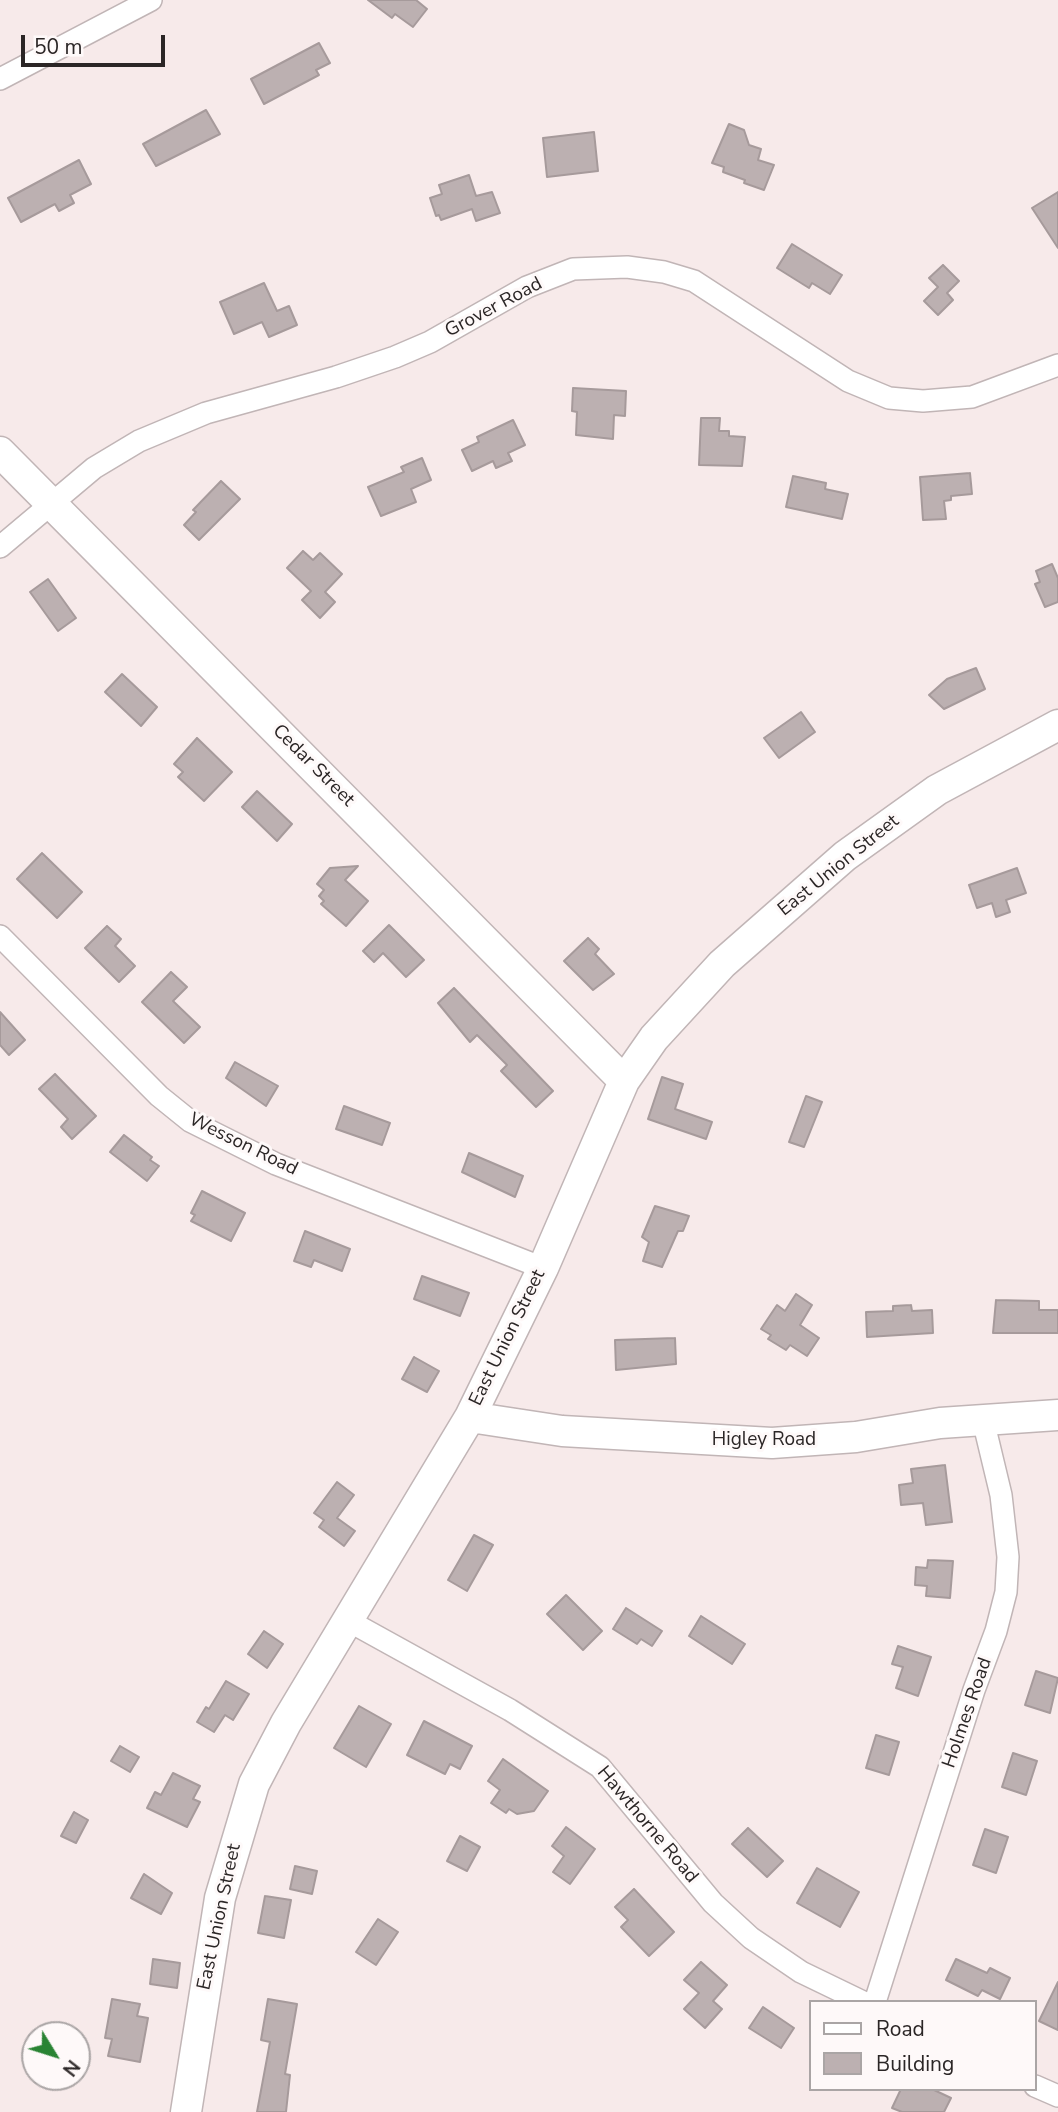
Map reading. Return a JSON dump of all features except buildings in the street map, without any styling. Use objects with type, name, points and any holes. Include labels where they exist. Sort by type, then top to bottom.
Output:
[{"type":"street","points":[[0,79],[150,0]]},
{"type":"street","name":"Grover Road","points":[[0,547],[114,454],[165,429],[395,357],[430,342],[527,287],[573,269],[645,269],[694,281],[848,381],[889,398],[923,401],[972,397],[1058,365]]},
{"type":"street","name":"Cedar Street","points":[[0,452],[624,1081]]},
{"type":"street","name":"East Union Street","points":[[186,2112],[220,1898],[254,1784],[347,1620],[470,1418],[543,1268],[624,1081],[654,1038],[722,964],[845,856],[937,790],[1058,725]]},
{"type":"street","name":"Wesson Road","points":[[0,936],[159,1096],[190,1121],[276,1164],[543,1268]]},
{"type":"street","name":"Higley Road","points":[[470,1418],[562,1431],[772,1443],[856,1437],[940,1423],[1058,1415]]},
{"type":"street","name":"Holmes Road","points":[[876,2000],[974,1690],[996,1631],[1006,1592],[1009,1557],[1001,1495],[983,1419]]},
{"type":"street","name":"Hawthorne Road","points":[[347,1620],[510,1710],[600,1767],[713,1903],[751,1938],[802,1972],[859,2000]]},
{"type":"street","points":[[1037,2086],[1058,2096]]}]
